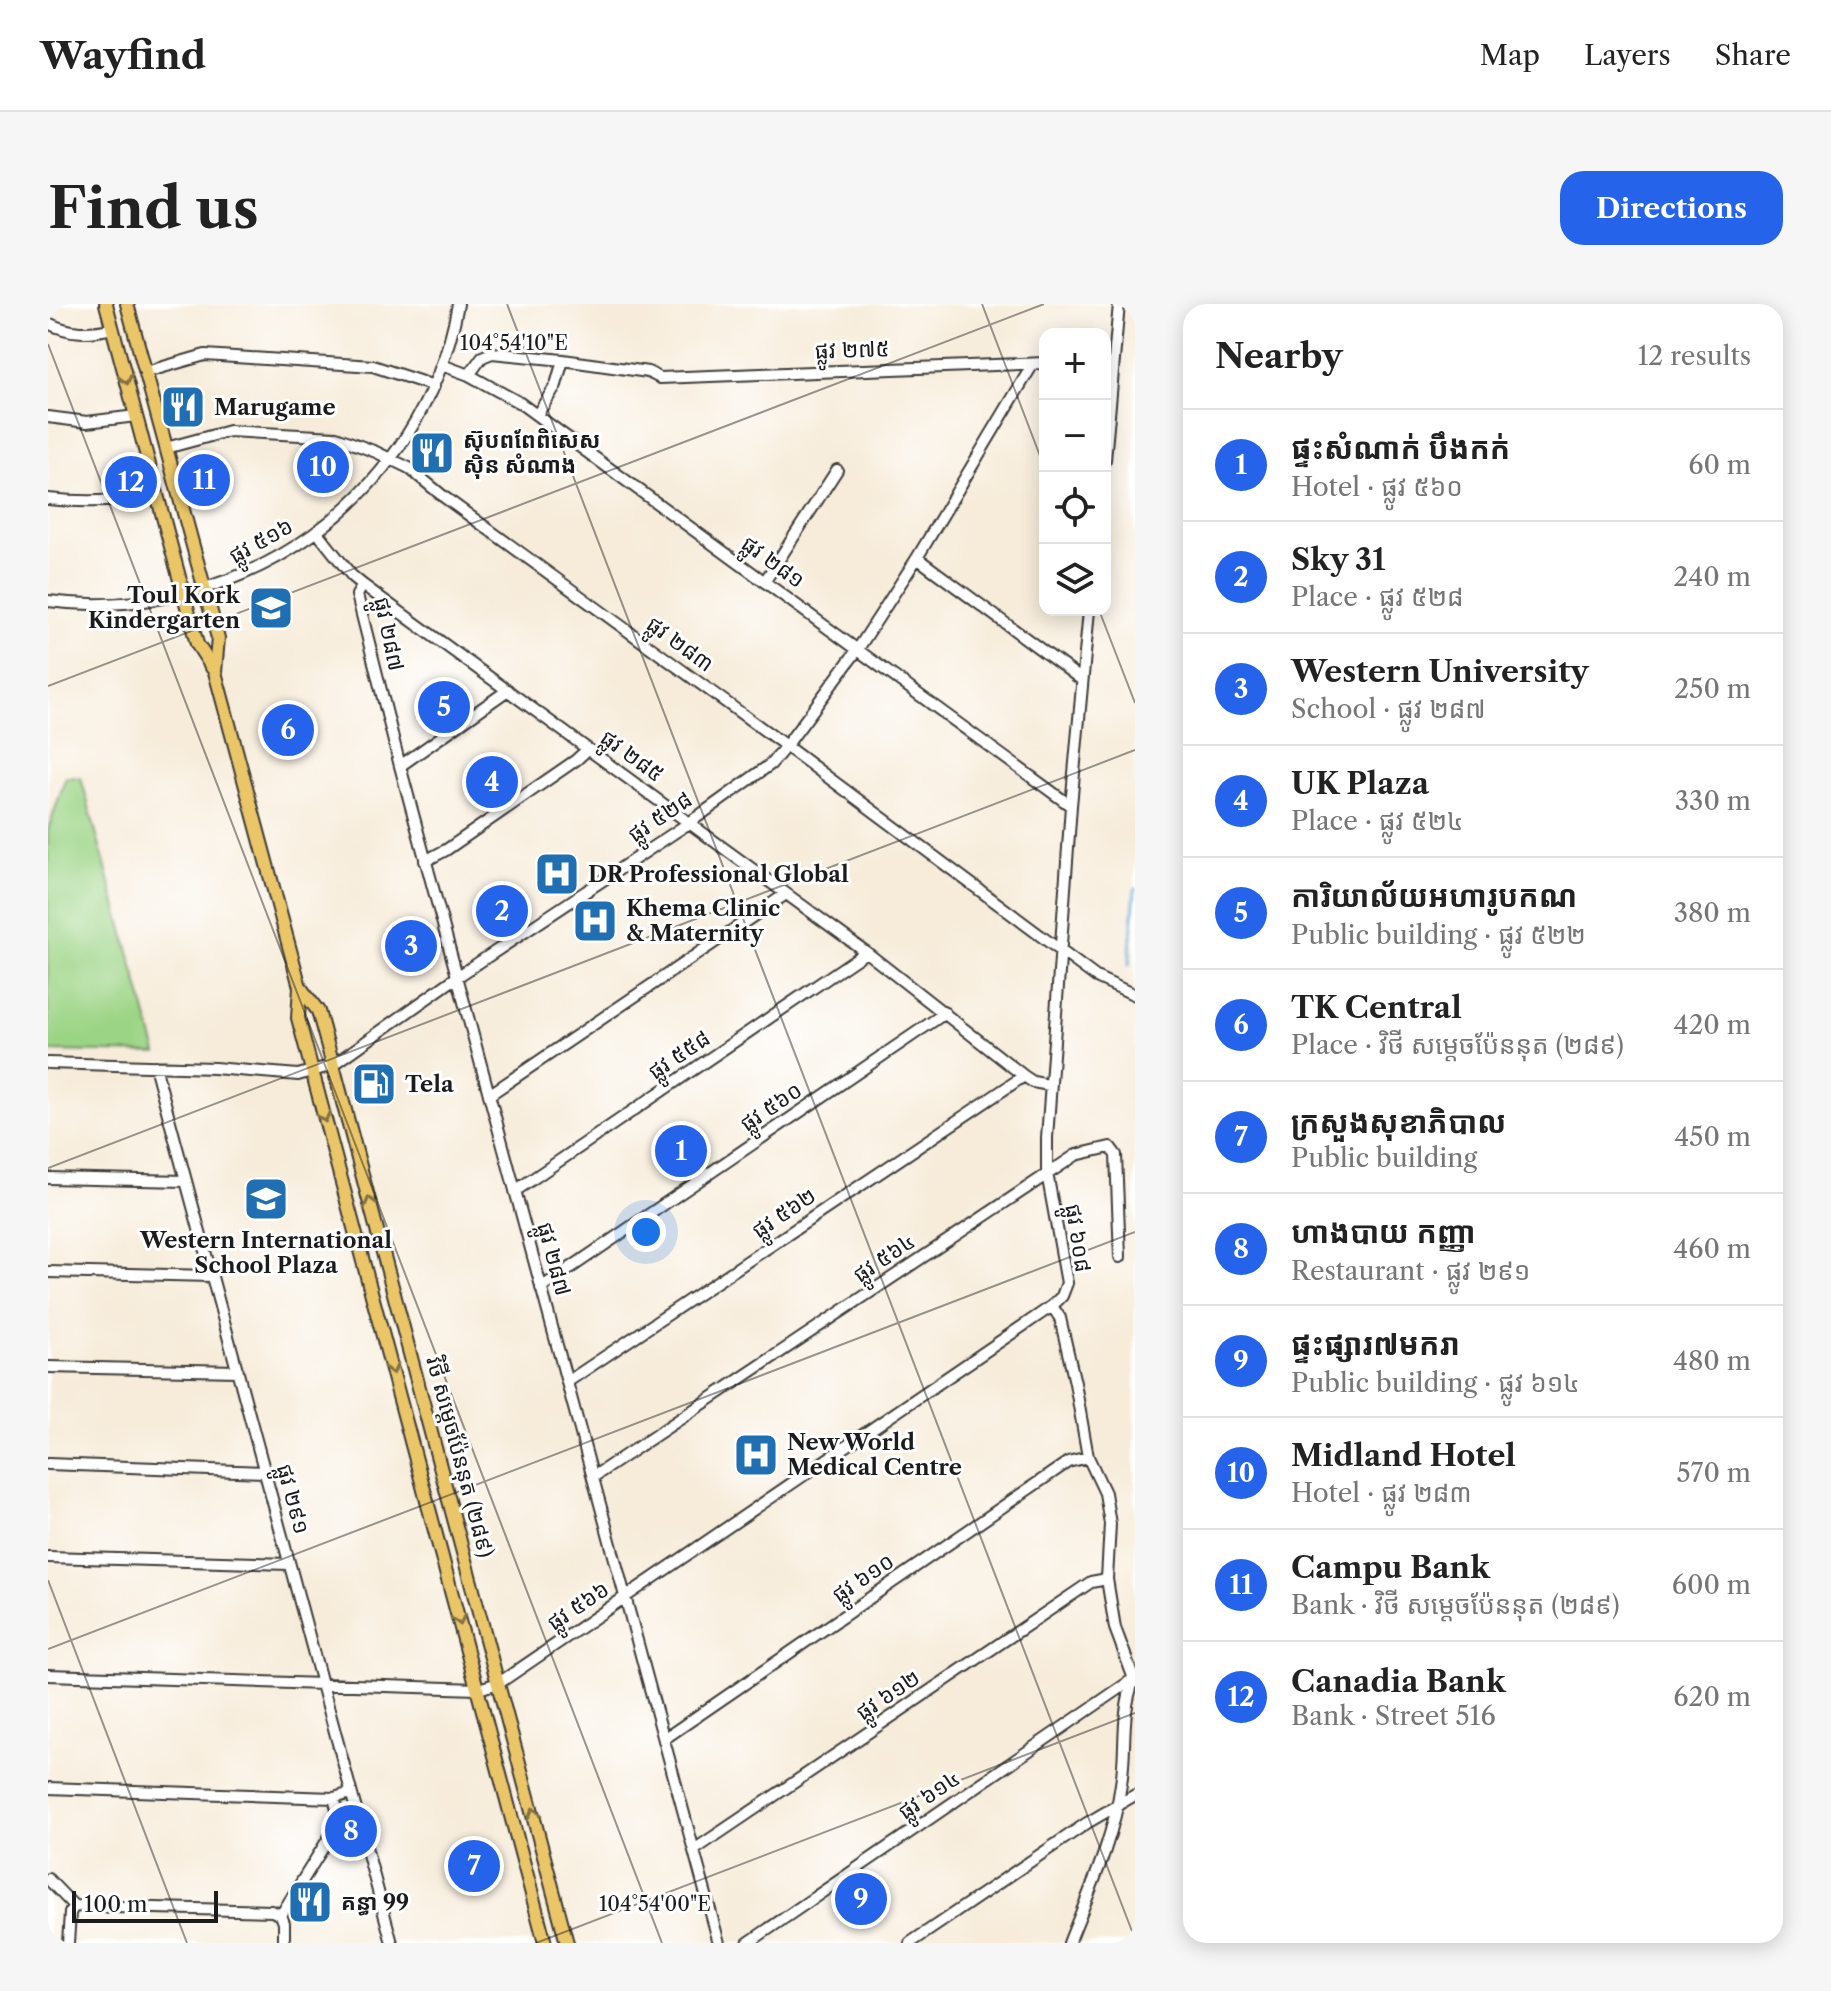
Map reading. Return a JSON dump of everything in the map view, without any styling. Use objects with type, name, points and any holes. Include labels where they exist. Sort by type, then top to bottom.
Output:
[{"type":"main road","name":"វិថី សម្តេចប៉ែននុត (២៨៩)","points":[[106,304],[197,644],[215,672],[300,987],[298,1018],[545,1943]]},
{"type":"main road","name":"វិថី សម្តេចប៉ែននុត (២៨៩)","points":[[127,304],[218,638],[215,672]]},
{"type":"main road","name":"វិថី សម្តេចប៉ែននុត (២៨៩)","points":[[300,987],[318,1011],[567,1943]]},
{"type":"main road","points":[[440,1547],[462,1542]]},
{"type":"main road","points":[[523,1860],[544,1855]]},
{"type":"street","name":"ផ្លូវ ៥១៦","points":[[48,601],[112,605],[184,595],[263,566],[317,532],[358,497],[391,460],[416,422],[442,365],[458,304]]},
{"type":"street","points":[[1111,355],[1119,304]]},
{"type":"street","points":[[48,323],[70,332],[113,328]]},
{"type":"street","name":"ផ្លូវ ២៧៥","points":[[469,375],[482,357],[492,353],[648,372],[660,378],[1039,363]]},
{"type":"street","points":[[146,372],[205,355],[373,366],[434,386]]},
{"type":"street","points":[[537,415],[556,385],[563,360]]},
{"type":"street","name":"ផ្លូវ ៥២៨","points":[[48,1063],[298,1075],[333,1065],[457,977],[689,823],[771,764],[786,746],[858,649],[1039,363]]},
{"type":"street","name":"ផ្លូវ ២៨១","points":[[442,365],[469,375],[520,403],[1071,806]]},
{"type":"street","points":[[48,417],[87,422],[136,416]]},
{"type":"street","name":"ផ្លូវ ២៨៣","points":[[166,448],[229,431],[336,437],[409,468],[444,497],[1096,977],[1135,995]]},
{"type":"street","points":[[765,581],[837,470]]},
{"type":"street","points":[[48,499],[83,503],[121,502],[157,495]]},
{"type":"street","name":"ផ្លូវ ២៨៥","points":[[317,532],[363,585],[866,952],[1024,1076],[1033,1082],[1049,1085]]},
{"type":"street","points":[[917,558],[1082,680]]},
{"type":"street","name":"ផ្លូវ ២៨៧","points":[[363,585],[357,595],[400,766],[719,1943]]},
{"type":"street","name":"ផ្លូវ ៦០៨","points":[[1052,1306],[1062,1296],[1067,1283],[1047,1173],[1049,1085],[1088,616]]},
{"type":"street","points":[[400,766],[508,690]]},
{"type":"street","points":[[425,861],[446,850],[588,749]]},
{"type":"street","points":[[489,1095],[786,894]]},
{"type":"street","name":"ផ្លូវ ៥៥៨","points":[[515,1191],[866,952]]},
{"type":"street","name":"ផ្លូវ ៥៦០","points":[[541,1288],[945,1013]]},
{"type":"street","name":"ផ្លូវ ២៩១","points":[[155,1066],[392,1943]]},
{"type":"street","name":"ផ្លូវ ៥៦២","points":[[567,1382],[1024,1076]]},
{"type":"street","name":"ផ្លូវ ៥៦៤","points":[[593,1477],[1076,1155],[1110,1147],[1116,1155],[1120,1257]]},
{"type":"street","points":[[48,1178],[186,1181]]},
{"type":"street","points":[[48,1272],[211,1276]]},
{"type":"street","points":[[1052,1306],[1060,1318],[1088,1457],[1105,1493],[1108,1511],[1107,1579],[1115,1628],[1134,1680],[1125,1702],[1122,1781],[1118,1804],[1069,1943]]},
{"type":"street","name":"ផ្លូវ ៥៦៦","points":[[48,1675],[478,1689],[499,1683],[1052,1306]]},
{"type":"street","points":[[48,1367],[238,1371]]},
{"type":"street","name":"ផ្លូវ ៦១០","points":[[664,1739],[1068,1462],[1088,1457]]},
{"type":"street","points":[[48,1464],[264,1472]]},
{"type":"street","points":[[48,1557],[289,1564]]},
{"type":"street","name":"ផ្លូវ ៦១២","points":[[694,1850],[1091,1582],[1107,1579]]},
{"type":"street","name":"ផ្លូវ ៦១៤","points":[[748,1943],[1134,1680]]},
{"type":"street","points":[[48,1788],[334,1798],[351,1793]]},
{"type":"street","points":[[910,1943],[1135,1795]]},
{"type":"street","points":[[334,1798],[340,1820]]},
{"type":"street","points":[[281,1915],[340,1820],[357,1815]]},
{"type":"street","points":[[48,1879],[74,1906],[272,1911],[281,1915],[284,1923],[284,1943]]},
{"type":"street","points":[[68,1943],[70,1913],[74,1906]]},
{"type":"green space","points":[[66,777],[81,778],[157,1053],[48,1051],[48,830]]},
{"type":"waterway","points":[[1129,965],[1135,888]]},
{"type":"place","name":"Marugame","points":[[183,407]]},
{"type":"place","name":"ស៊ុបពពែពិសេស ស៊ិន សំណាង","points":[[432,453]]},
{"type":"place","name":"Midland Hotel","points":[[323,467]]},
{"type":"place","name":"Campu Bank","points":[[204,480]]},
{"type":"place","name":"Canadia Bank","points":[[131,482]]},
{"type":"place","name":"Toul Kork Kindergarten","points":[[271,608]]},
{"type":"place","name":"ការិយាល័យអហារូបកណ","points":[[444,707]]},
{"type":"place","name":"TK Central","points":[[288,730]]},
{"type":"place","name":"UK Plaza","points":[[492,782]]},
{"type":"place","name":"DR Professional Global","points":[[557,874]]},
{"type":"place","name":"Sky 31","points":[[502,911]]},
{"type":"place","name":"Khema Clinic & Maternity","points":[[595,921]]},
{"type":"place","name":"Western University","points":[[411,946]]},
{"type":"place","name":"Tela","points":[[374,1084]]},
{"type":"place","name":"ផ្ទះសំណាក់ បឹងកក់","points":[[681,1151]]},
{"type":"place","name":"Western International School Plaza","points":[[266,1199]]},
{"type":"place","name":"New World Medical Centre","points":[[756,1455]]},
{"type":"place","name":"ហាងបាយ កញ្ញា","points":[[351,1831]]},
{"type":"place","name":"ក្រសួងសុខាភិបាល","points":[[474,1866]]},
{"type":"place","name":"ផ្ទះផ្សារ៧មករា","points":[[861,1899]]},
{"type":"place","name":"គន្ធា 99","points":[[310,1902]]}]
